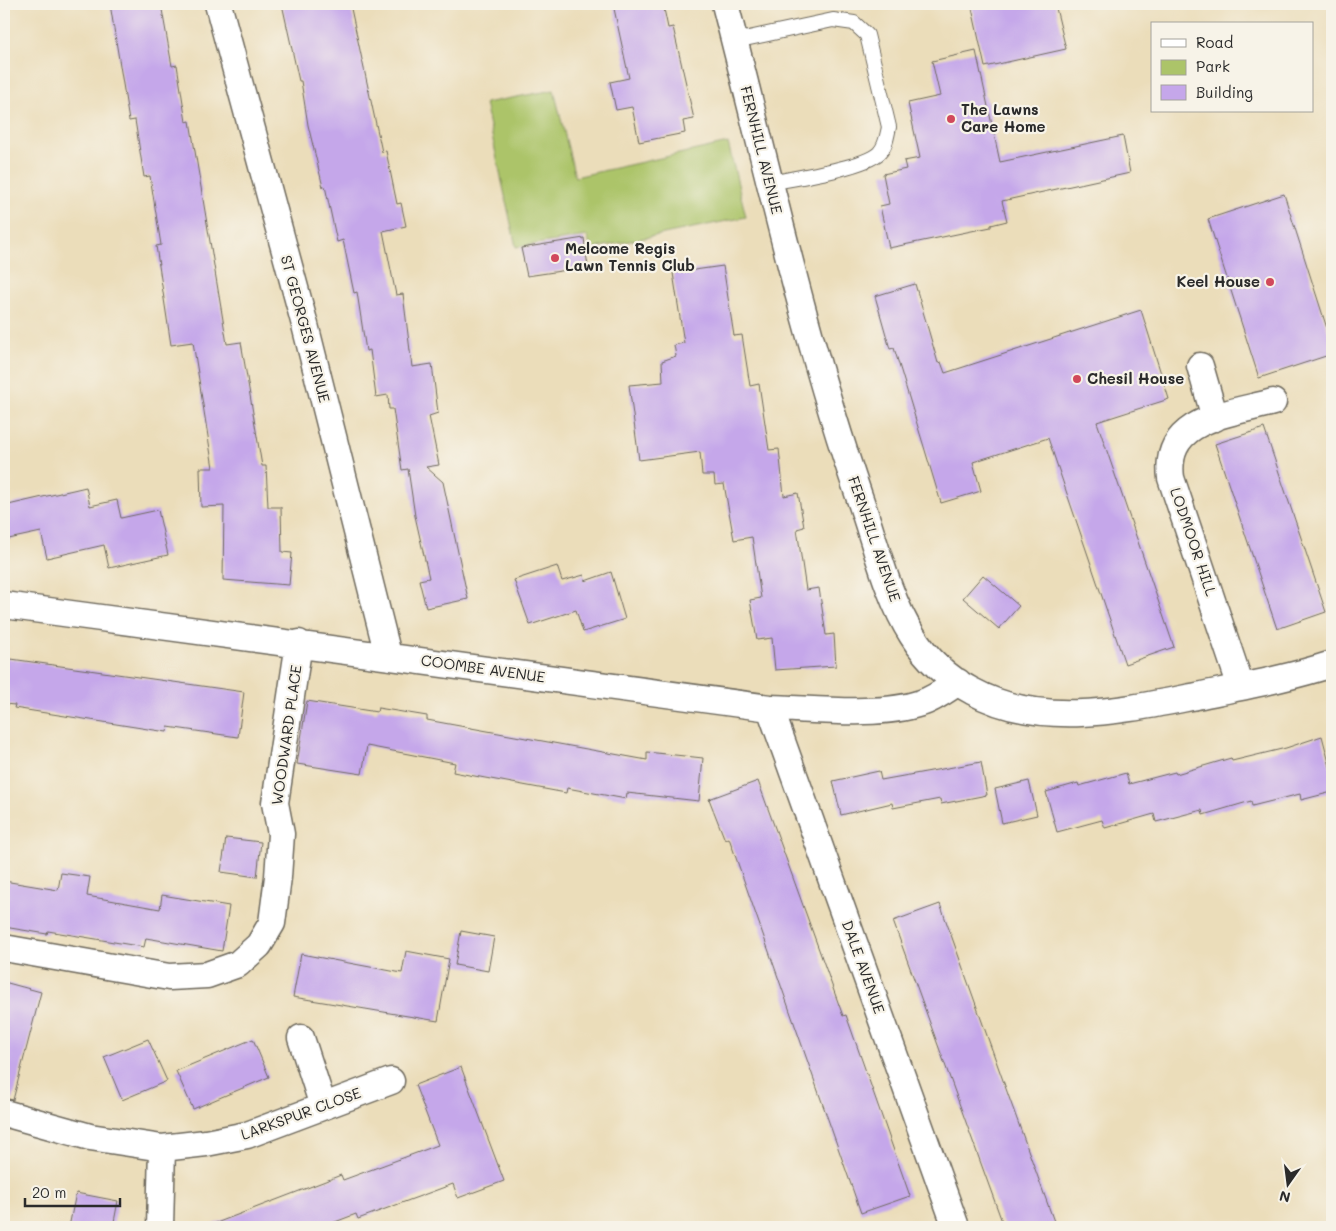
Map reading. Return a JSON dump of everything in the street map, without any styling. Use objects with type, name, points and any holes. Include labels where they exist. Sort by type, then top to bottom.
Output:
[{"type":"street","name":"ST GEORGES AVENUE","points":[[218,4],[305,325],[388,655]]},
{"type":"street","name":"FERNHILL AVENUE","points":[[725,4],[830,408],[899,611],[924,653],[940,670],[992,700],[1020,708],[1087,714],[1126,710],[1241,687],[1332,666]]},
{"type":"street","points":[[1200,366],[1215,418]]},
{"type":"street","name":"LODMOOR HILL","points":[[1241,687],[1171,478],[1169,468],[1170,456],[1187,429],[1215,418],[1273,402]]},
{"type":"street","name":"COOMBE AVENUE","points":[[4,605],[388,655],[770,708],[880,711],[908,707],[937,696],[958,682]]},
{"type":"street","name":"WOODWARD PLACE","points":[[4,948],[169,977],[207,975],[238,964],[259,945],[272,923],[277,886],[281,834],[275,803],[299,644]]},
{"type":"street","name":"DALE AVENUE","points":[[770,708],[956,1227]]},
{"type":"street","points":[[301,1038],[323,1106]]},
{"type":"street","name":"LARKSPUR CLOSE","points":[[4,1113],[90,1137],[162,1148],[206,1143],[247,1135],[391,1081]]},
{"type":"street","points":[[160,1227],[162,1148]]},
{"type":"lane","points":[[735,41],[833,20],[854,23],[866,35],[889,127],[887,140],[881,151],[863,162],[770,183]]},
{"type":"green space","points":[[554,90],[575,177],[728,143],[746,217],[591,249],[587,236],[516,247],[485,103]]},
{"type":"building","points":[[110,4],[161,4],[172,66],[177,65],[186,122],[190,121],[227,344],[241,342],[262,466],[266,466],[268,507],[281,507],[282,552],[292,553],[289,585],[223,580],[224,506],[201,507],[200,468],[213,468],[193,342],[171,345],[156,246],[161,245],[150,176],[144,177],[135,120],[129,121]]},
{"type":"building","points":[[282,4],[350,4],[382,152],[386,151],[397,204],[401,203],[406,226],[383,231],[396,295],[403,294],[412,367],[432,364],[438,413],[429,416],[439,465],[426,467],[443,482],[468,599],[426,608],[419,580],[429,578],[415,516],[408,469],[402,470],[393,409],[389,409],[388,395],[376,397],[370,350],[366,351],[357,292],[354,293],[343,240],[337,242],[325,186],[323,187],[308,125],[301,81],[299,81]]},
{"type":"building","points":[[613,4],[663,4],[668,28],[673,27],[694,119],[683,121],[685,133],[639,142],[632,107],[616,110],[610,82],[629,78]]},
{"type":"building","points":[[971,4],[1055,4],[1066,49],[985,67]]},
{"type":"building","name":"The Lawns Care Home","points":[[976,51],[1000,162],[1123,136],[1130,173],[1002,201],[1007,221],[991,225],[991,227],[889,248],[880,206],[889,204],[883,174],[906,169],[904,161],[920,158],[908,103],[940,96],[932,61]]},
{"type":"building","name":"Keel House","points":[[1284,194],[1332,344],[1332,354],[1259,378],[1208,219]]},
{"type":"building","name":"Melcome Regis Lawn Tennis Club","points":[[584,238],[588,267],[527,276],[521,248]]},
{"type":"building","points":[[723,266],[734,336],[742,335],[750,386],[759,384],[769,450],[779,449],[784,496],[798,493],[804,527],[797,529],[806,590],[819,588],[826,635],[834,634],[836,666],[775,670],[772,638],[757,640],[750,600],[761,598],[752,537],[734,540],[724,484],[715,485],[714,475],[702,475],[700,452],[639,460],[629,385],[663,382],[662,361],[676,356],[674,345],[684,343],[673,273]]},
{"type":"building","points":[[915,284],[938,363],[941,362],[945,373],[1141,310],[1169,399],[1097,422],[1174,647],[1125,664],[1048,438],[973,462],[981,491],[941,503],[894,348],[890,349],[875,296]]},
{"type":"building","points":[[1264,428],[1326,612],[1277,629],[1215,444]]},
{"type":"building","points":[[86,487],[90,506],[117,500],[121,518],[158,510],[168,555],[109,568],[104,545],[47,558],[41,532],[4,540],[4,506]]},
{"type":"building","points":[[557,566],[562,581],[584,575],[585,581],[611,572],[625,619],[583,632],[576,610],[530,625],[514,580]]},
{"type":"building","points":[[983,575],[1019,606],[999,629],[963,598]]},
{"type":"building","points":[[4,658],[244,692],[238,737],[168,727],[167,732],[14,708],[15,705],[4,704]]},
{"type":"building","points":[[307,701],[377,712],[378,708],[427,716],[427,720],[647,760],[647,752],[703,758],[699,801],[627,793],[626,799],[567,788],[566,793],[453,772],[455,763],[367,746],[362,774],[297,764]]},
{"type":"building","points":[[1322,736],[1332,774],[1332,792],[1301,800],[1300,794],[1252,806],[1251,801],[1203,815],[1202,810],[1156,822],[1154,814],[1105,828],[1102,820],[1057,832],[1046,792],[1078,783],[1079,786],[1126,773],[1129,784],[1175,772],[1176,774],[1231,758],[1232,761],[1286,748]]},
{"type":"building","points":[[981,762],[987,795],[941,804],[940,799],[893,808],[892,803],[841,815],[833,781],[879,771],[881,780]]},
{"type":"building","points":[[758,781],[843,1016],[846,1015],[910,1196],[861,1213],[729,838],[725,840],[709,799]]},
{"type":"building","points":[[1029,781],[1037,815],[1002,823],[995,789]]},
{"type":"building","points":[[226,838],[261,842],[257,877],[221,872]]},
{"type":"building","points":[[61,873],[90,877],[87,896],[160,909],[162,895],[229,906],[222,951],[146,938],[144,947],[48,931],[47,934],[4,927],[4,881],[58,890]]},
{"type":"building","points":[[940,904],[1056,1227],[1004,1227],[893,921]]},
{"type":"building","points":[[461,931],[494,937],[488,971],[455,965]]},
{"type":"building","points":[[406,951],[449,959],[438,1021],[293,997],[301,954],[402,973]]},
{"type":"building","points":[[4,982],[41,992],[13,1100],[4,1098]]},
{"type":"building","points":[[148,1039],[167,1081],[122,1100],[104,1057]]},
{"type":"building","points":[[253,1039],[269,1077],[193,1109],[176,1071]]},
{"type":"building","points":[[461,1067],[504,1181],[458,1198],[453,1184],[358,1219],[356,1214],[322,1227],[211,1227],[211,1225],[341,1175],[343,1180],[438,1145],[415,1085]]},
{"type":"building","points":[[76,1193],[118,1201],[113,1227],[69,1227]]},
{"type":"place","name":"The Lawns Care Home","points":[[951,119]]},
{"type":"place","name":"Melcome Regis Lawn Tennis Club","points":[[555,258]]},
{"type":"place","name":"Keel House","points":[[1270,282]]},
{"type":"place","name":"Chesil House","points":[[1077,379]]}]
